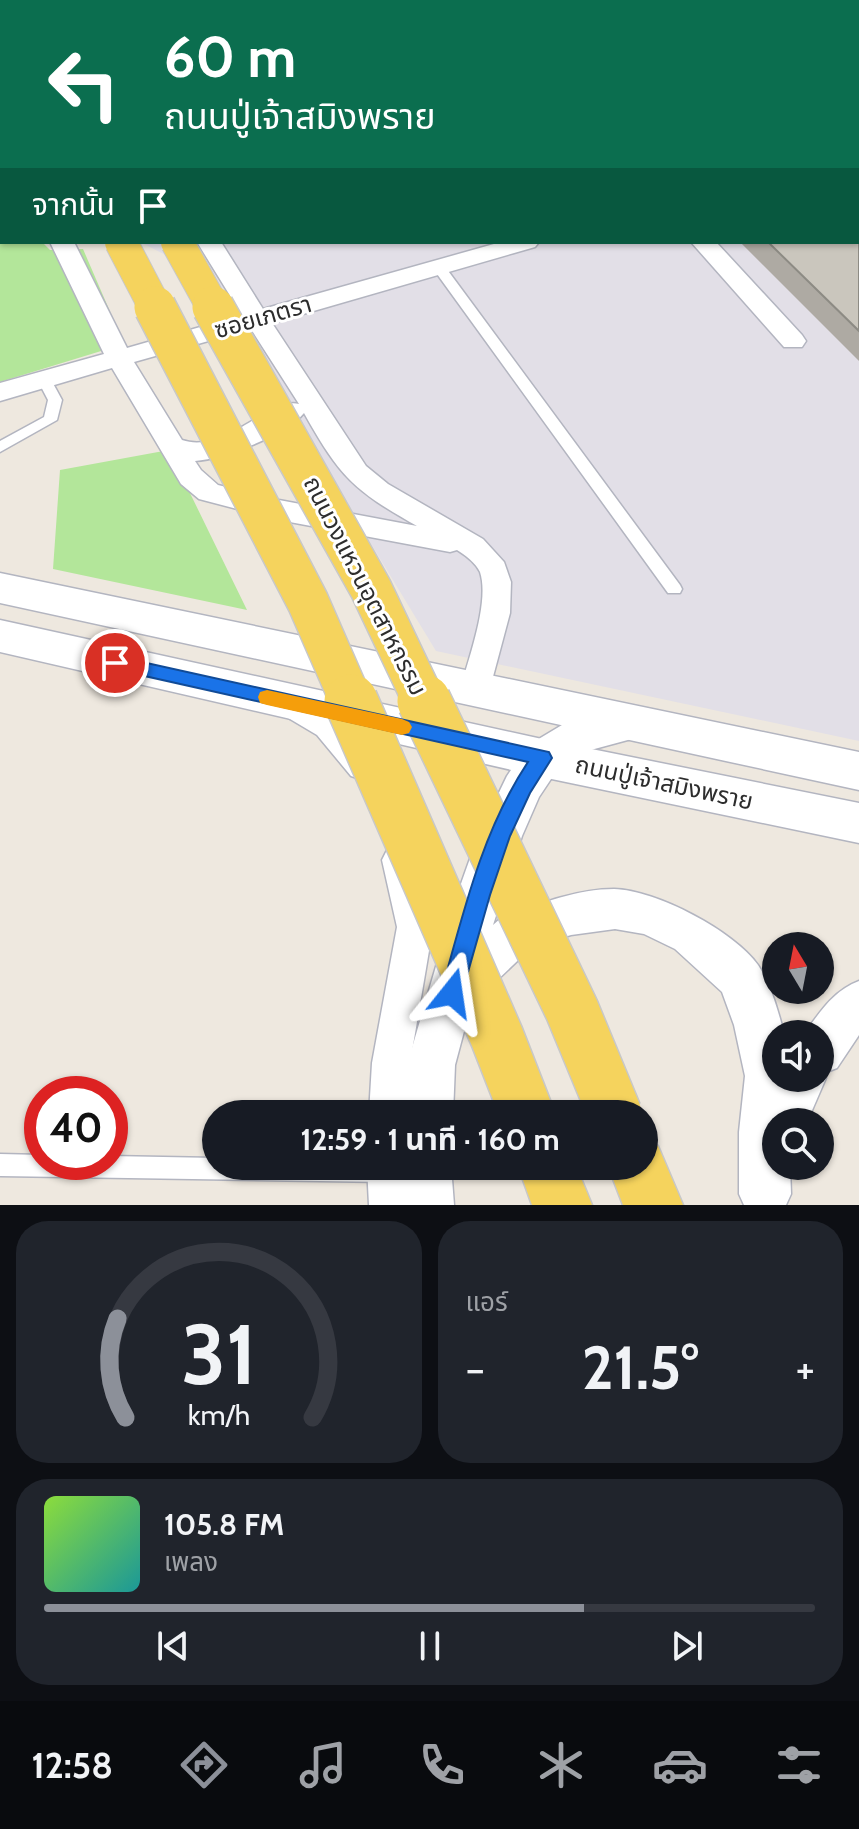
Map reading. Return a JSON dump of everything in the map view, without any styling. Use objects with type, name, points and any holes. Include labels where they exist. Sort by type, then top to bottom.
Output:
[{"type":"main road","points":[[122,244],[308,602],[522,1100]]},
{"type":"main road","name":"ถนนวงแหวนอุตสาหกรรม","points":[[178,244],[371,589],[572,1010],[609,1100]]},
{"type":"main road","points":[[0,588],[859,771]]},
{"type":"main road","name":"ถนนปู่เจ้าสมิงพราย","points":[[0,636],[542,758],[859,823]]},
{"type":"main road","points":[[552,1180],[562,1205]]},
{"type":"main road","points":[[643,1180],[653,1205]]},
{"type":"street","points":[[63,244],[119,358],[191,477],[209,492],[279,510],[473,546]]},
{"type":"street","points":[[210,244],[307,396],[338,452],[363,480],[383,496],[473,546],[494,568],[497,596],[476,690]]},
{"type":"street","name":"ซอยเภตรา","points":[[0,392],[520,244]]},
{"type":"street","points":[[705,244],[793,341]]},
{"type":"street","points":[[172,446],[192,452],[210,450],[272,423],[291,412],[307,396]]},
{"type":"street","points":[[288,702],[328,726],[362,766],[390,823],[415,927],[391,1063],[389,1100]]},
{"type":"street","points":[[429,1100],[431,1065],[479,895],[500,836],[522,788],[542,758],[576,737],[636,723]]},
{"type":"street","points":[[452,993],[517,932],[571,915],[615,909],[651,916],[691,935],[741,979],[758,1025],[769,1076],[764,1132],[766,1199]]},
{"type":"street","points":[[834,1032],[859,1003]]},
{"type":"street","points":[[400,1180],[428,1205]]},
{"type":"lane","points":[[438,267],[674,589]]},
{"type":"lane","points":[[0,447],[50,420],[55,400],[44,379]]},
{"type":"lane","points":[[0,1165],[202,1171]]},
{"type":"shaded area","points":[[144,244],[859,244],[859,741],[436,651],[209,277]]},
{"type":"green space","points":[[0,244],[44,244],[50,250],[83,249],[124,344],[0,382]]},
{"type":"green space","points":[[169,450],[247,610],[53,569],[60,470]]},
{"type":"building","points":[[770,244],[859,244],[859,331]]},
{"type":"slow traffic","points":[[267,697],[402,727]]},
{"type":"route","points":[[115,663],[542,758],[522,788],[500,836],[479,895],[452,993]]}]
